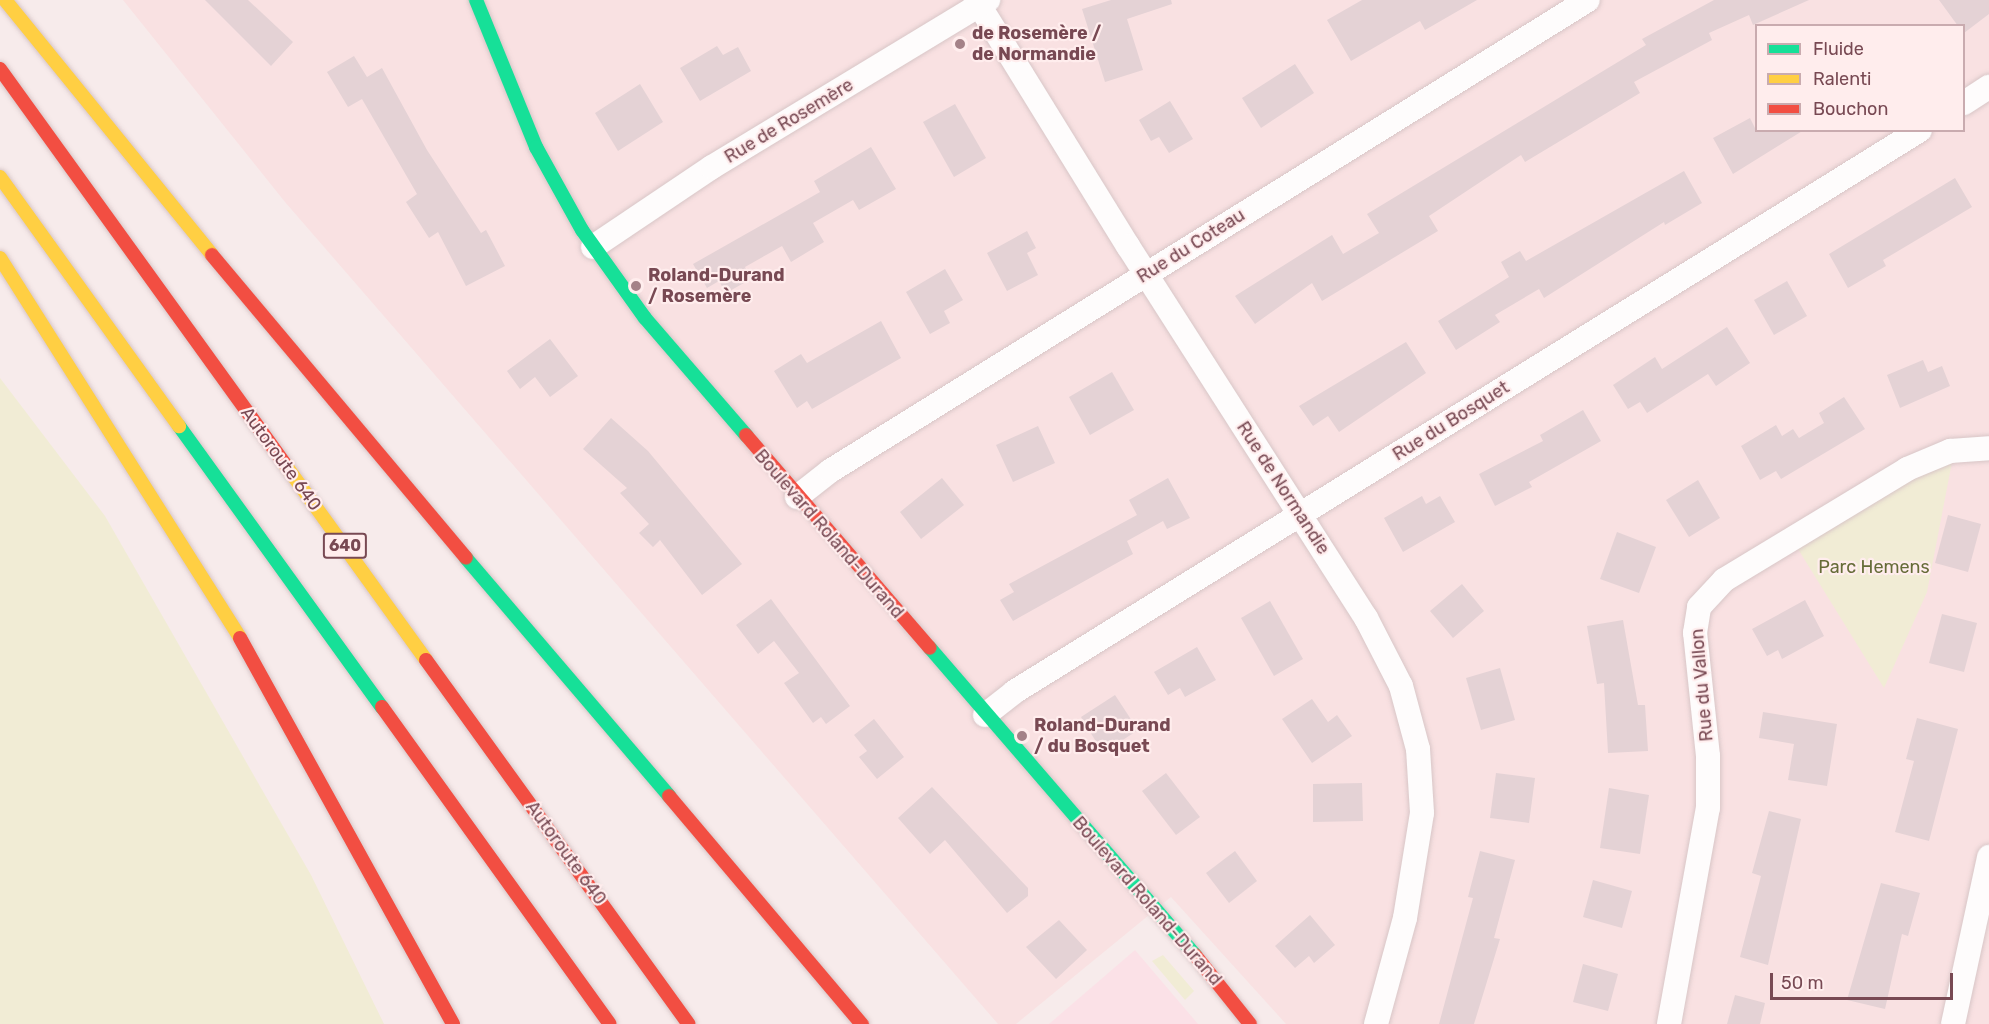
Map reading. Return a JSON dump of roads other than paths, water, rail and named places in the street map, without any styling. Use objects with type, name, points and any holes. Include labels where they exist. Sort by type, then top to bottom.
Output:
[{"type":"main road","points":[[5,0],[275,334],[862,1024]]},
{"type":"main road","name":"Boulevard Roland-Durand","points":[[476,0],[536,147],[593,247],[660,338],[1208,970],[1250,1024]]},
{"type":"main road","name":"Autoroute 640","points":[[0,69],[689,1024]]},
{"type":"main road","points":[[0,177],[610,1024]]},
{"type":"main road","points":[[0,258],[137,468],[269,685],[453,1024]]},
{"type":"street","name":"Rue du Coteau","points":[[797,497],[830,471],[1588,0]]},
{"type":"street","name":"Rue de Rosemère","points":[[593,247],[712,167],[981,2]]},
{"type":"street","name":"Rue de Normandie","points":[[981,2],[1146,273],[1366,618],[1394,669],[1409,708],[1418,749],[1422,792],[1418,852],[1396,958],[1376,1024]]},
{"type":"street","points":[[1965,102],[1989,87]]},
{"type":"street","name":"Rue du Bosquet","points":[[985,715],[1014,692],[1917,132]]},
{"type":"street","name":"Rue du Vallon","points":[[1669,1024],[1708,808],[1708,756],[1695,633],[1699,607],[1724,580],[1907,470],[1950,451],[1989,448]]},
{"type":"street","points":[[1953,1024],[1989,857]]},
{"type":"place","name":"de Rosemère / de Normandie","points":[[960,44]]},
{"type":"place","name":"Roland-Durand / Rosemère","points":[[636,286]]},
{"type":"place","name":"Roland-Durand / du Bosquet","points":[[1022,736]]},
{"type":"park label","name":"Parc Hemens","points":[[1874,567]]}]
